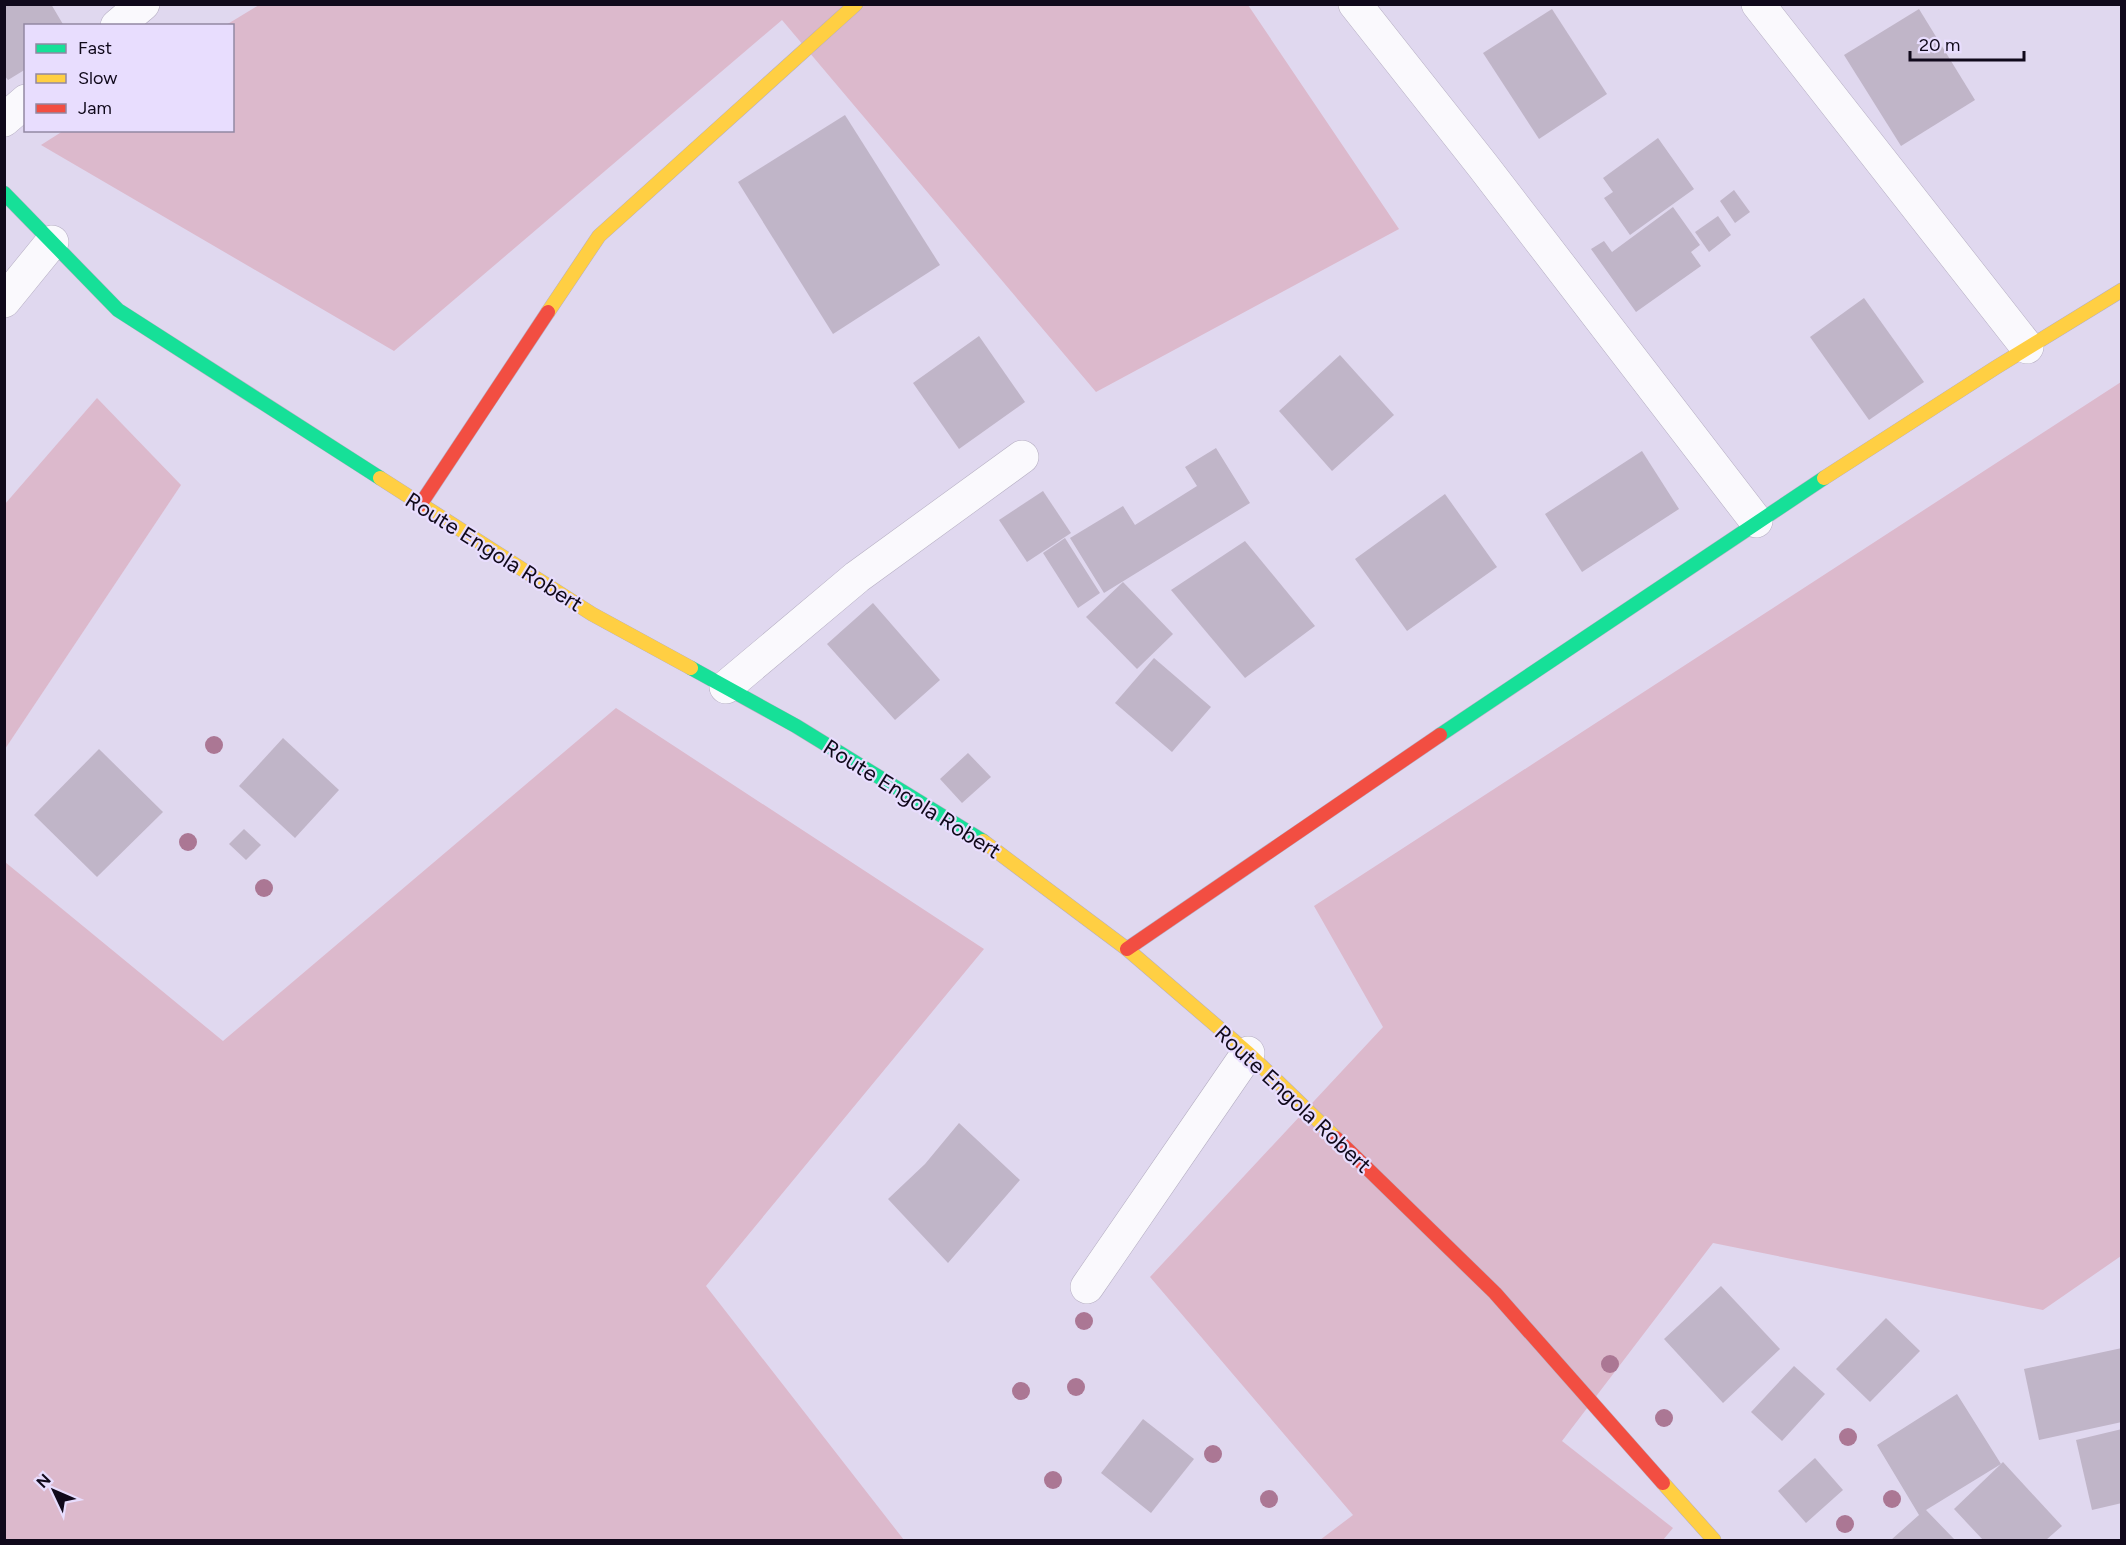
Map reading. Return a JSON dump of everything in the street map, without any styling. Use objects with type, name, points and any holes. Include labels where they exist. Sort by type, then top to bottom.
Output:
[{"type":"street","points":[[119,24],[143,4]]},
{"type":"street","points":[[420,505],[598,236],[856,4]]},
{"type":"street","points":[[1355,4],[1483,166],[1756,521]]},
{"type":"street","points":[[1758,4],[2027,347]]},
{"type":"street","points":[[4,120],[24,103]]},
{"type":"street","name":"Route Engola Robert","points":[[4,193],[118,310],[592,614],[796,726],[975,835],[1127,949],[1248,1053],[1495,1293],[1714,1540]]},
{"type":"street","points":[[4,301],[52,242]]},
{"type":"street","points":[[1127,949],[1756,521],[2027,347],[2121,290]]},
{"type":"street","points":[[726,687],[857,577],[1022,457]]},
{"type":"street","points":[[1087,1287],[1248,1053]]},
{"type":"shaded area","points":[[259,5],[1248,5],[1399,229],[1096,392],[782,20],[394,351],[41,145],[61,132],[234,132],[234,24],[228,24]]},
{"type":"shaded area","points":[[2121,382],[2121,1256],[2043,1310],[1713,1243],[1562,1441],[1673,1528],[1663,1540],[1320,1540],[1353,1515],[1150,1277],[1383,1027],[1314,906]]},
{"type":"shaded area","points":[[97,398],[181,485],[5,749],[5,504]]},
{"type":"shaded area","points":[[616,708],[984,949],[706,1286],[904,1540],[5,1540],[5,862],[223,1041]]},
{"type":"building","points":[[4,4],[51,4],[63,24],[24,24],[24,70],[8,80],[4,75]]},
{"type":"building","points":[[1552,9],[1607,94],[1539,139],[1483,53]]},
{"type":"building","points":[[1919,9],[1975,100],[1901,146],[1844,55]]},
{"type":"building","points":[[845,115],[940,265],[833,334],[738,182]]},
{"type":"building","points":[[1658,138],[1694,189],[1630,235],[1604,198],[1613,192],[1603,178]]},
{"type":"building","points":[[1734,190],[1750,212],[1735,223],[1720,201]]},
{"type":"building","points":[[1673,207],[1700,245],[1691,252],[1701,266],[1636,312],[1591,249],[1604,241],[1612,252]]},
{"type":"building","points":[[1718,216],[1731,235],[1709,252],[1695,232]]},
{"type":"building","points":[[1864,298],[1924,382],[1869,420],[1810,337]]},
{"type":"building","points":[[979,336],[1025,402],[959,449],[913,383]]},
{"type":"building","points":[[1340,355],[1394,415],[1332,471],[1279,411]]},
{"type":"building","points":[[1216,448],[1250,503],[1104,593],[1070,538],[1123,506],[1135,525],[1197,486],[1185,467]]},
{"type":"building","points":[[1642,451],[1679,509],[1582,572],[1545,514]]},
{"type":"building","points":[[1043,491],[1071,533],[1027,562],[999,520]]},
{"type":"building","points":[[1445,494],[1497,567],[1407,631],[1355,559]]},
{"type":"building","points":[[1065,538],[1100,593],[1078,608],[1043,553]]},
{"type":"building","points":[[1245,541],[1315,626],[1245,678],[1171,590]]},
{"type":"building","points":[[1123,582],[1173,634],[1137,669],[1086,617]]},
{"type":"building","points":[[873,603],[940,680],[895,720],[827,644]]},
{"type":"building","points":[[1154,658],[1211,707],[1172,752],[1115,703]]},
{"type":"building","points":[[283,738],[339,790],[295,838],[239,786]]},
{"type":"building","points":[[99,749],[163,812],[97,877],[34,815]]},
{"type":"building","points":[[968,753],[991,777],[962,803],[940,779]]},
{"type":"building","points":[[244,829],[261,845],[246,860],[229,844]]},
{"type":"building","points":[[959,1123],[1020,1180],[948,1263],[888,1199],[925,1164]]},
{"type":"building","points":[[1721,1286],[1780,1349],[1723,1403],[1664,1339]]},
{"type":"building","points":[[1886,1318],[1920,1351],[1870,1402],[1836,1369]]},
{"type":"building","points":[[2122,1348],[2122,1422],[2039,1440],[2024,1369]]},
{"type":"building","points":[[1794,1366],[1825,1394],[1782,1441],[1751,1412]]},
{"type":"building","points":[[1957,1394],[2001,1464],[1926,1510],[1955,1540],[1891,1540],[1919,1515],[1877,1445]]},
{"type":"building","points":[[1143,1419],[1194,1459],[1151,1513],[1101,1473]]},
{"type":"building","points":[[2122,1429],[2122,1503],[2092,1510],[2076,1440]]},
{"type":"building","points":[[1815,1458],[1843,1490],[1806,1523],[1778,1491]]},
{"type":"building","points":[[2003,1462],[2062,1526],[2046,1540],[1983,1540],[1954,1509]]},
{"type":"traffic: fast","points":[[4,193],[118,310],[380,478]]},
{"type":"traffic: fast","points":[[1440,735],[1824,478]]},
{"type":"traffic: fast","points":[[691,668],[796,726],[983,841]]},
{"type":"traffic: slow","points":[[548,312],[599,236],[856,4]]},
{"type":"traffic: slow","points":[[1824,478],[2122,290]]},
{"type":"traffic: slow","points":[[380,478],[592,614],[691,668]]},
{"type":"traffic: slow","points":[[983,841],[1127,949],[1248,1053],[1336,1138]]},
{"type":"traffic: slow","points":[[1663,1483],[1714,1540]]},
{"type":"traffic: jam","points":[[420,505],[548,312]]},
{"type":"traffic: jam","points":[[1127,949],[1440,735]]},
{"type":"traffic: jam","points":[[1336,1138],[1495,1293],[1663,1483]]}]
